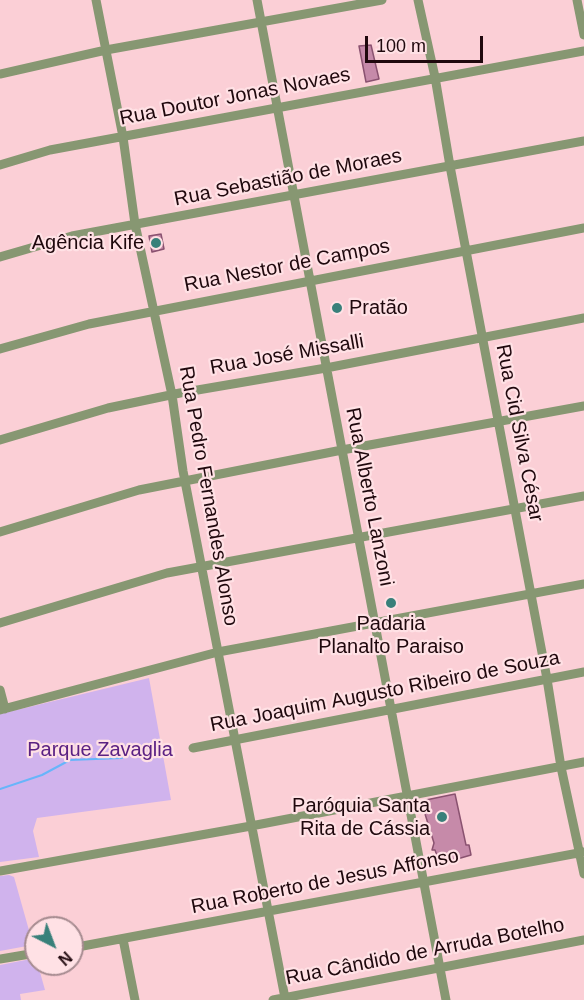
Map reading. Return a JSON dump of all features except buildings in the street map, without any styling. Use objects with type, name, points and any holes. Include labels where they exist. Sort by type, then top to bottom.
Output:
[{"type":"street","name":"Rua Pedro Fernandes Alonso","points":[[96,0],[123,137],[135,224],[172,395],[186,482],[285,998]]},
{"type":"street","name":"Rua Alberto Lanzoni","points":[[257,0],[446,1000]]},
{"type":"street","points":[[0,74],[106,50],[382,0]]},
{"type":"street","name":"Rua Cid Silva César","points":[[418,0],[435,78],[547,678],[561,767],[582,853],[584,874]]},
{"type":"street","points":[[578,0],[584,35]]},
{"type":"street","name":"Rua Doutor Jonas Novaes","points":[[0,165],[50,150],[584,51]]},
{"type":"street","name":"Rua Sebastião de Moraes","points":[[0,257],[72,236],[584,141]]},
{"type":"street","name":"Rua Nestor de Campos","points":[[0,349],[89,324],[154,310],[584,228]]},
{"type":"street","name":"Rua José Missalli","points":[[0,440],[108,408],[584,318]]},
{"type":"street","points":[[0,532],[139,490],[584,406]]},
{"type":"street","points":[[0,622],[167,573],[584,496]]},
{"type":"street","points":[[0,690],[3,709],[218,652],[584,585]]},
{"type":"street","name":"Rua Joaquim Augusto Ribeiro de Souza","points":[[193,748],[584,672]]},
{"type":"street","points":[[0,871],[251,826],[584,762]]},
{"type":"street","name":"Rua Roberto de Jesus Affonso","points":[[84,946],[582,853]]},
{"type":"street","points":[[123,939],[135,1000]]},
{"type":"street","name":"Rua Cândido de Arruda Botelho","points":[[273,1000],[584,940]]},
{"type":"street","points":[[0,959],[24,955]]},
{"type":"green space","name":"Parque Zavaglia","points":[[149,678],[171,800],[37,818],[33,831],[39,857],[0,862],[0,714]]},
{"type":"green space","points":[[0,876],[14,877],[25,916],[24,947],[0,951]]},
{"type":"green space","points":[[24,960],[24,976],[41,976],[45,990],[20,994],[21,1000],[0,1000],[0,965]]},
{"type":"waterway","points":[[0,789],[42,775],[70,760],[122,758]]},
{"type":"place","name":"Agência Kife","points":[[156,243]]},
{"type":"place","name":"Pratão","points":[[337,308]]},
{"type":"place","name":"Padaria Planalto Paraiso","points":[[391,603]]},
{"type":"place","name":"Paróquia Santa Rita de Cássia","points":[[442,817]]}]
